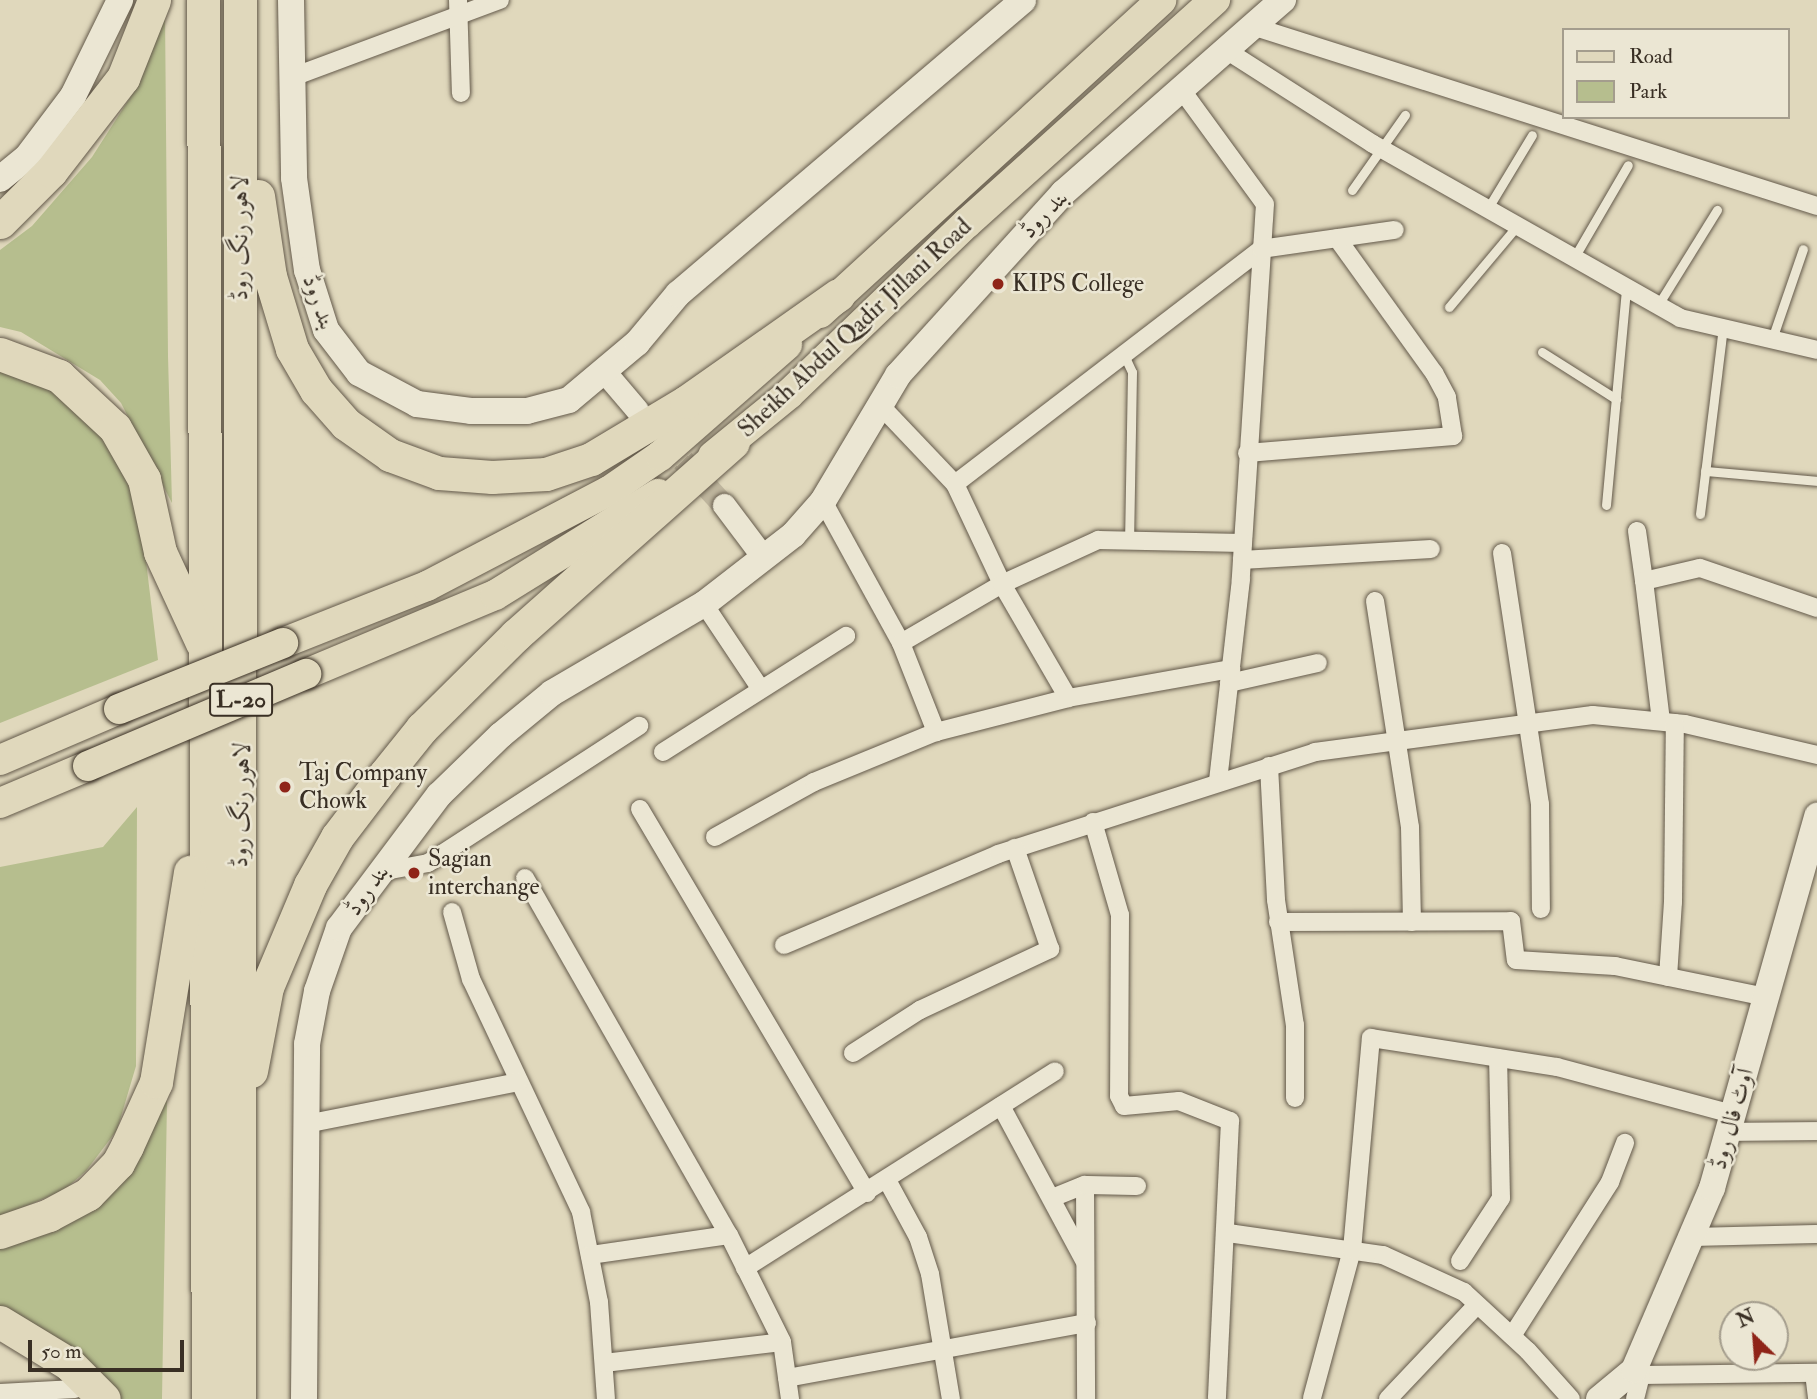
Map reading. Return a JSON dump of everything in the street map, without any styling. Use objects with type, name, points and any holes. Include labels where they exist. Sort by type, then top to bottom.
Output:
[{"type":"highway","points":[[0,222],[51,171],[123,78],[154,0]]},
{"type":"highway","name":"لاہور رنگ روڈ","points":[[203,0],[208,1399]]},
{"type":"highway","name":"لاہور رنگ روڈ","points":[[239,1399],[237,1126],[240,0]]},
{"type":"highway","points":[[240,93],[270,276],[292,349],[316,390],[346,424],[390,455],[439,473],[492,477],[546,474],[591,459],[686,402],[838,295]]},
{"type":"highway","points":[[0,354],[59,376],[115,428],[144,479],[160,552],[206,652]]},
{"type":"highway","points":[[237,1126],[267,987],[310,885],[337,837],[422,728],[456,693],[733,442]]},
{"type":"highway","points":[[0,1232],[49,1215],[88,1194],[118,1163],[143,1114],[164,1044],[207,780]]},
{"type":"highway","points":[[0,1322],[69,1364],[87,1396]]},
{"type":"main road","points":[[0,179],[27,157],[73,96],[120,0]]},
{"type":"main road","name":"بند روڈ","points":[[292,0],[290,78],[295,178],[307,270],[326,330],[359,373],[417,404],[513,411],[569,400],[636,343],[678,294],[1023,0]]},
{"type":"main road","name":"Sheikh Abdul Qadir Jillani Road","points":[[0,760],[119,709],[427,586],[609,491],[727,399],[1161,0]]},
{"type":"main road","name":"Sheikh Abdul Qadir Jillani Road","points":[[0,803],[495,595],[591,538],[733,442],[967,223],[1215,0]]},
{"type":"main road","name":"بند روڈ","points":[[304,1399],[307,1044],[317,991],[340,928],[439,795],[501,735],[552,693],[704,604],[793,535],[823,501],[898,375],[1063,192],[1283,0]]},
{"type":"main road","name":"آوٹ فال روڈ","points":[[1599,1399],[1637,1373],[1691,1237],[1731,1123],[1766,997],[1811,860],[1817,816]]},
{"type":"main road","points":[[0,1340],[28,1353],[87,1396]]},
{"type":"street","points":[[290,78],[458,7],[500,0]]},
{"type":"street","points":[[458,7],[461,93]]},
{"type":"street","points":[[1252,26],[1817,206]]},
{"type":"street","points":[[1226,50],[1381,148],[1680,317],[1817,350]]},
{"type":"street","points":[[1181,89],[1265,204],[1242,551],[1218,781]]},
{"type":"street","points":[[955,485],[1261,249],[1395,230]]},
{"type":"street","points":[[1247,453],[1453,436],[1447,397],[1434,373],[1337,238]]},
{"type":"street","points":[[603,370],[637,410]]},
{"type":"street","points":[[879,404],[955,485],[1002,584],[1068,698]]},
{"type":"street","points":[[823,501],[901,643],[936,732]]},
{"type":"street","points":[[724,505],[763,557]]},
{"type":"street","points":[[1637,531],[1668,722],[1673,902],[1668,977]]},
{"type":"street","points":[[901,643],[1002,584],[1098,540],[1129,540],[1242,551],[1431,548]]},
{"type":"street","points":[[1502,553],[1540,804],[1541,909]]},
{"type":"street","points":[[1644,581],[1700,568],[1817,607]]},
{"type":"street","points":[[1375,601],[1393,740],[1410,827],[1412,922]]},
{"type":"street","points":[[704,604],[760,688]]},
{"type":"street","points":[[663,752],[760,688],[846,636]]},
{"type":"street","points":[[715,837],[814,782],[936,732],[1068,698],[1318,663]]},
{"type":"street","points":[[784,945],[870,905],[1015,848],[1315,752],[1593,715],[1668,722],[1817,755]]},
{"type":"street","points":[[380,872],[428,863],[639,726]]},
{"type":"street","points":[[1269,766],[1278,922],[1295,1025],[1295,1098]]},
{"type":"street","points":[[640,809],[867,1193]]},
{"type":"street","points":[[1093,822],[1119,915],[1119,1096],[1124,1106],[1179,1101],[1230,1121],[1228,1233],[1217,1399]]},
{"type":"street","points":[[853,1053],[920,1010],[1049,949],[1015,848]]},
{"type":"street","points":[[525,878],[729,1235],[782,1342],[790,1399]]},
{"type":"street","points":[[452,912],[471,979],[518,1083],[566,1175],[581,1212],[590,1255],[606,1399]]},
{"type":"street","points":[[1278,922],[1511,921],[1516,960],[1615,966],[1766,997]]},
{"type":"street","points":[[1312,1398],[1352,1251],[1371,1038],[1557,1067],[1731,1123],[1817,1130]]},
{"type":"street","points":[[1460,1261],[1501,1198],[1498,1058]]},
{"type":"street","points":[[745,1268],[867,1193],[1055,1071]]},
{"type":"street","points":[[306,1124],[518,1083]]},
{"type":"street","points":[[1001,1106],[1085,1262]]},
{"type":"street","points":[[1512,1336],[1610,1182],[1625,1143]]},
{"type":"street","points":[[887,1180],[918,1237],[944,1350],[951,1399]]},
{"type":"street","points":[[1052,1198],[1085,1185],[1138,1186]]},
{"type":"street","points":[[1085,1185],[1086,1399]]},
{"type":"street","points":[[1228,1233],[1383,1255],[1464,1292],[1512,1336],[1571,1399]]},
{"type":"street","points":[[1691,1237],[1817,1234]]},
{"type":"street","points":[[590,1255],[729,1235]]},
{"type":"street","points":[[1388,1399],[1477,1304]]},
{"type":"street","points":[[787,1378],[1087,1323]]},
{"type":"street","points":[[604,1363],[782,1342]]},
{"type":"street","points":[[1635,1399],[1637,1373],[1816,1373],[1817,1399]]},
{"type":"street","points":[[0,1393],[87,1396]]},
{"type":"lane","points":[[1352,190],[1405,115]]},
{"type":"lane","points":[[1488,208],[1532,135]]},
{"type":"lane","points":[[1574,256],[1628,165]]},
{"type":"lane","points":[[1658,305],[1717,211]]},
{"type":"lane","points":[[1449,307],[1518,225]]},
{"type":"lane","points":[[1772,339],[1803,249]]},
{"type":"lane","points":[[1606,505],[1626,286]]},
{"type":"lane","points":[[1700,514],[1723,327]]},
{"type":"lane","points":[[1542,352],[1616,399]]},
{"type":"lane","points":[[1124,355],[1132,372],[1129,540]]},
{"type":"lane","points":[[1705,471],[1817,481]]},
{"type":"green space","points":[[165,13],[172,503],[121,403],[100,380],[21,332],[0,327],[0,250],[32,226],[92,157],[140,82]]},
{"type":"green space","points":[[0,366],[47,384],[99,424],[132,487],[141,520],[158,660],[0,723]]},
{"type":"green space","points":[[137,807],[136,1066],[117,1130],[86,1171],[64,1190],[0,1217],[0,867],[103,847]]},
{"type":"green space","points":[[167,1101],[162,1399],[104,1399],[0,1322],[0,1232],[49,1215]]},
{"type":"tunnel","points":[[660,435],[724,505]]},
{"type":"place","name":"KIPS College","points":[[998,284]]},
{"type":"place","name":"Taj Company Chowk","points":[[285,787]]},
{"type":"place","name":"Sagian interchange","points":[[414,873]]}]
